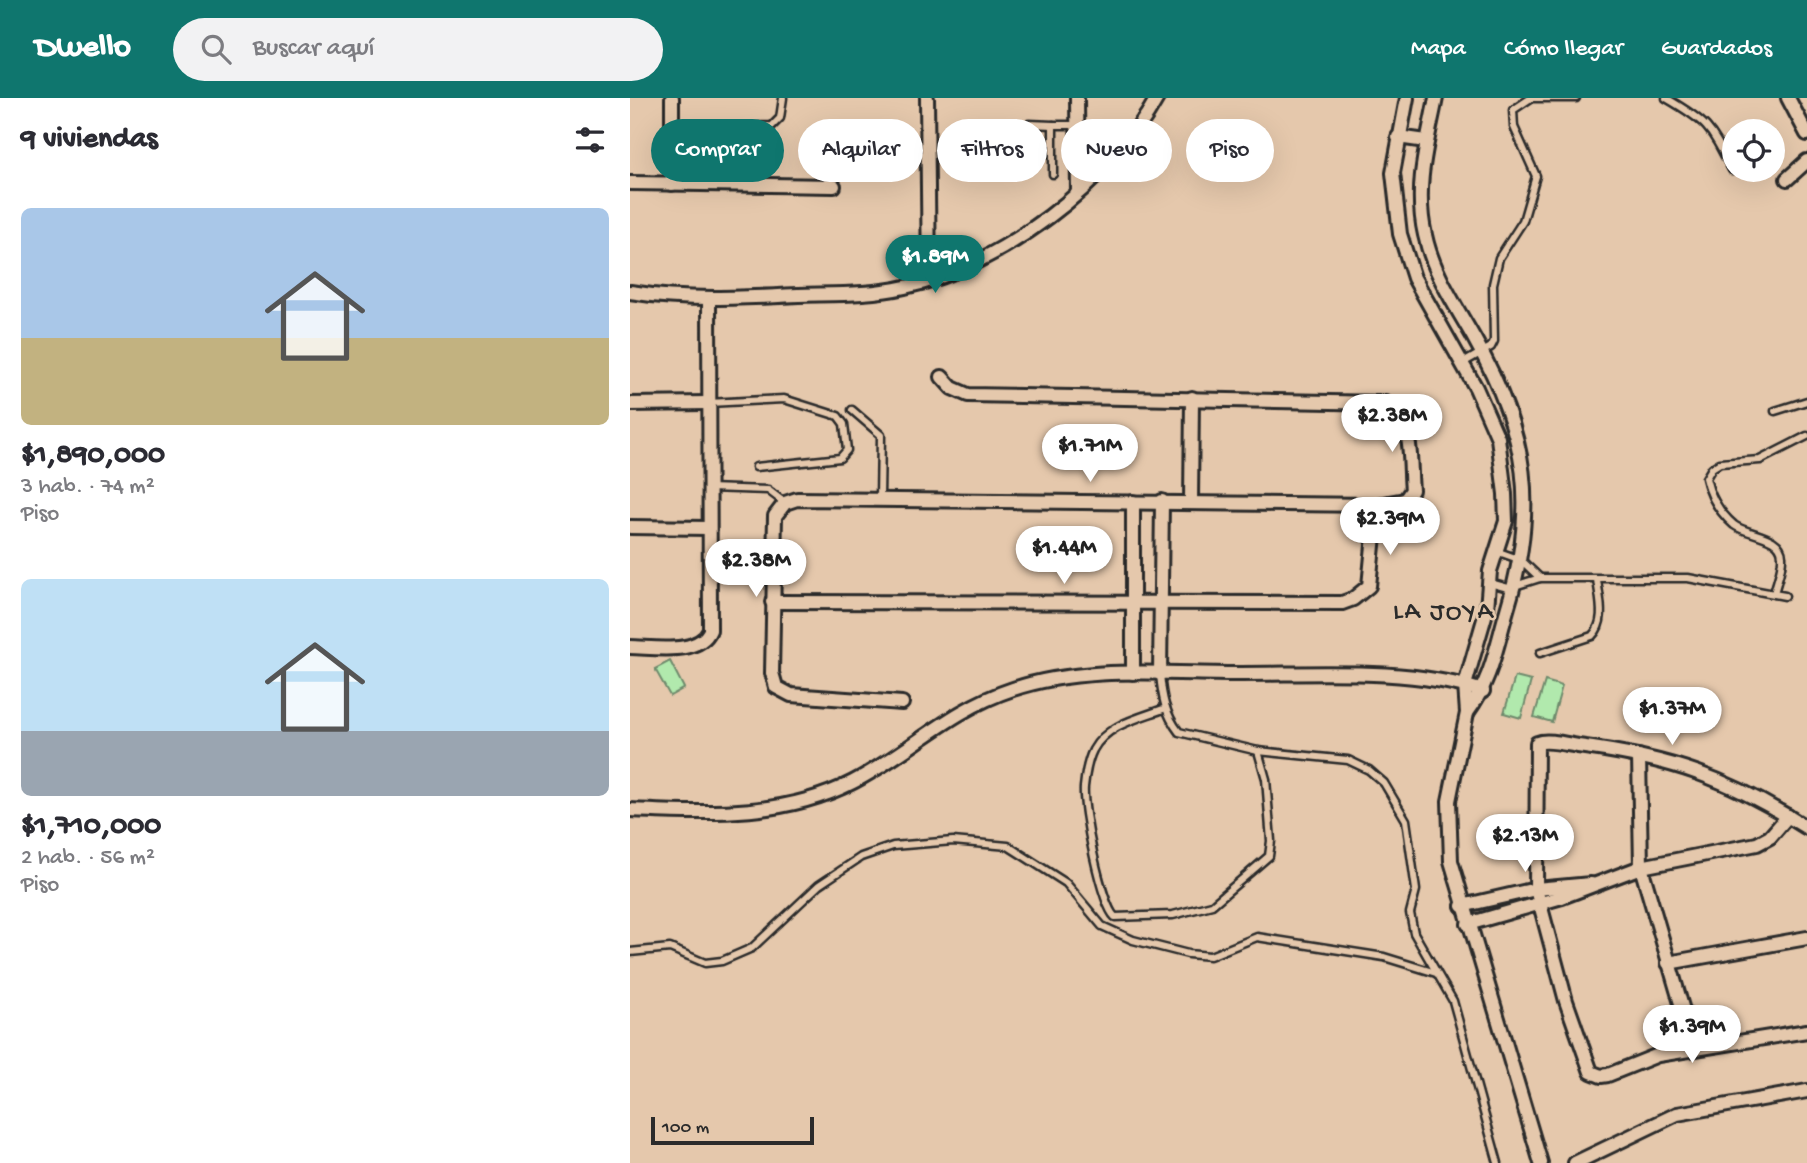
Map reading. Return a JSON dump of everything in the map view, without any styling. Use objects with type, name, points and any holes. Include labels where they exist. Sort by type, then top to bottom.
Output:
[{"type":"street","points":[[671,184],[672,98]]},
{"type":"street","points":[[927,98],[929,279]]},
{"type":"street","points":[[1077,98],[1077,119]]},
{"type":"street","points":[[630,292],[709,299],[870,292],[905,287],[929,279],[970,263],[1007,243],[1078,192],[1125,148],[1157,98]]},
{"type":"street","points":[[1407,98],[1393,173],[1400,234],[1414,278],[1463,363],[1498,438],[1503,468],[1506,521],[1496,551],[1487,609],[1465,685],[1467,713],[1449,801],[1451,862],[1462,906],[1543,1160]]},
{"type":"street","points":[[1436,98],[1426,141],[1421,193],[1424,233],[1447,290],[1482,353],[1506,405],[1523,466],[1526,493],[1521,560],[1516,586],[1483,691],[1467,713]]},
{"type":"street","points":[[1788,98],[1807,134]]},
{"type":"street","points":[[1398,136],[1426,141]]},
{"type":"street","points":[[1787,179],[1807,161]]},
{"type":"street","points":[[1078,182],[1078,192]]},
{"type":"street","points":[[630,183],[834,186]]},
{"type":"street","points":[[1400,234],[1424,233]]},
{"type":"street","points":[[630,648],[694,646],[707,637],[711,623],[707,403],[709,299]]},
{"type":"street","points":[[902,703],[782,692],[773,681],[775,516],[785,503],[797,499],[880,499],[1377,505],[1405,500],[1412,490],[1406,430],[1392,406],[1361,401],[968,395],[951,388],[942,377]]},
{"type":"street","points":[[1191,502],[1192,398]]},
{"type":"street","points":[[630,404],[707,403]]},
{"type":"street","points":[[1160,674],[1162,501]]},
{"type":"street","points":[[1133,502],[1133,674]]},
{"type":"street","points":[[772,601],[1342,603],[1353,599],[1369,586],[1377,505]]},
{"type":"street","points":[[630,527],[708,528]]},
{"type":"street","points":[[630,810],[750,812],[786,806],[828,794],[855,781],[957,712],[982,701],[1050,680],[1133,674],[1404,677],[1465,685],[1483,691]]},
{"type":"street","points":[[1807,828],[1716,777],[1639,756],[1537,742],[1536,888],[1566,1001],[1591,1072],[1601,1076],[1608,1075],[1646,1059],[1694,1048],[1807,1031]]},
{"type":"street","points":[[1639,756],[1641,867],[1694,1048]]},
{"type":"street","points":[[1468,924],[1539,904],[1641,867],[1757,844],[1770,837],[1788,816]]},
{"type":"street","points":[[1462,906],[1536,888],[1592,884]]},
{"type":"street","points":[[1506,896],[1510,913]]},
{"type":"street","points":[[1668,963],[1807,937]]},
{"type":"street","points":[[1575,1163],[1676,1114],[1807,1091]]},
{"type":"lane","points":[[779,119],[783,98]]},
{"type":"lane","points":[[1463,363],[1482,353],[1494,341],[1493,284],[1499,258],[1523,221],[1536,176],[1514,127],[1513,110],[1531,99],[1576,98]]},
{"type":"lane","points":[[1666,98],[1700,118],[1712,130],[1722,150]]},
{"type":"lane","points":[[1047,125],[1061,125]]},
{"type":"lane","points":[[1053,125],[1053,174]]},
{"type":"lane","points":[[707,403],[784,399],[838,416],[844,424],[847,450],[840,458],[757,467]]},
{"type":"lane","points":[[1775,411],[1807,401]]},
{"type":"lane","points":[[852,410],[881,435],[880,499]]},
{"type":"lane","points":[[1774,594],[1782,556],[1780,549],[1771,540],[1736,526],[1709,493],[1706,478],[1712,468],[1720,463],[1760,460],[1807,436]]},
{"type":"lane","points":[[708,488],[768,490],[785,503]]},
{"type":"lane","points":[[1496,551],[1521,560],[1540,578]]},
{"type":"lane","points":[[1490,583],[1502,587],[1516,586],[1540,578],[1688,578],[1785,596]]},
{"type":"lane","points":[[1540,653],[1591,636],[1597,631],[1601,618],[1597,579]]},
{"type":"lane","points":[[1160,674],[1166,708],[1179,732],[1258,751],[1348,760],[1369,770],[1384,783],[1406,820],[1416,890],[1410,913],[1414,933],[1453,1001],[1498,1163]]},
{"type":"lane","points":[[1166,708],[1112,728],[1093,750],[1084,789],[1097,869],[1108,910],[1115,916],[1173,915],[1212,905],[1269,856],[1271,841],[1266,779],[1258,751]]},
{"type":"lane","points":[[630,952],[670,948],[705,963],[722,961],[752,948],[819,885],[861,858],[893,846],[953,841],[1008,846],[1036,861],[1066,883],[1102,926],[1133,940],[1188,954],[1210,956],[1257,937],[1384,957],[1436,973]]},
{"type":"green space","points":[[670,661],[684,688],[670,696],[655,669]]},
{"type":"green space","points":[[1515,677],[1531,681],[1521,718],[1504,713]]},
{"type":"green space","points":[[1545,681],[1562,686],[1552,722],[1534,717]]},
{"type":"district","name":"LA JOYA","points":[[1444,609]]}]
